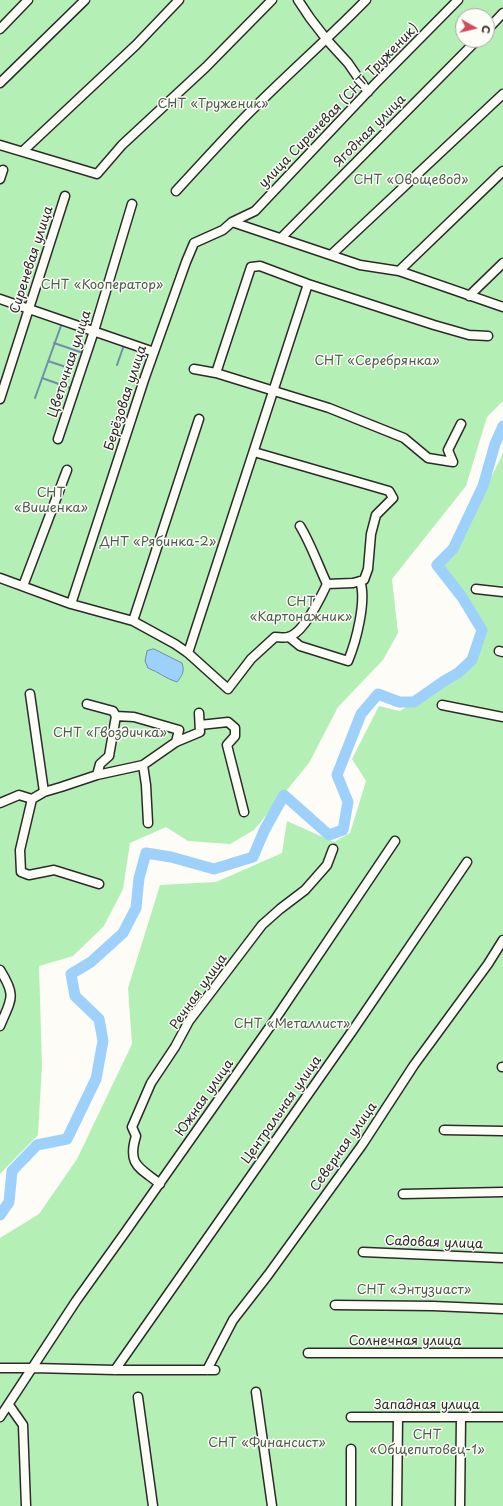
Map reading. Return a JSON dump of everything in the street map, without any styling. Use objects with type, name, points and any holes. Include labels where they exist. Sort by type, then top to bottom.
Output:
[{"type":"street","points":[[0,29],[28,0]]},
{"type":"street","points":[[0,83],[85,0]]},
{"type":"street","points":[[23,151],[136,45],[180,0]]},
{"type":"street","points":[[0,145],[97,174],[122,145],[206,67],[272,0]]},
{"type":"street","points":[[298,0],[327,40],[348,63],[368,92]]},
{"type":"street","points":[[176,191],[242,120],[290,73],[327,40],[366,0]]},
{"type":"street","name":"улица Сиреневая (СНТ Труженик)","points":[[232,222],[255,211],[458,0]]},
{"type":"street","points":[[495,22],[503,13]]},
{"type":"street","name":"Ягодная улица","points":[[281,238],[469,48]]},
{"type":"street","points":[[331,255],[503,94]]},
{"type":"street","points":[[0,178],[3,170]]},
{"type":"street","points":[[399,271],[503,171]]},
{"type":"street","name":"Сиреневая улица","points":[[0,399],[65,196]]},
{"type":"street","name":"Цветочная улица","points":[[58,439],[94,331],[132,204]]},
{"type":"street","points":[[232,222],[360,265],[399,271],[503,307]]},
{"type":"street","name":"Берёзовая улица","points":[[71,604],[154,352],[194,243],[223,230],[232,222]]},
{"type":"street","points":[[469,296],[503,263]]},
{"type":"street","points":[[216,373],[251,267],[260,266],[308,284],[434,325],[469,335],[488,336]]},
{"type":"street","points":[[188,653],[308,284]]},
{"type":"street","points":[[0,299],[154,352]]},
{"type":"street","points":[[194,369],[216,373],[329,408],[404,438],[428,458],[453,462],[448,450],[461,424]]},
{"type":"street","points":[[133,621],[199,419]]},
{"type":"street","points":[[254,452],[389,491],[393,498],[376,515],[371,534],[368,568],[364,580],[353,583],[327,584]]},
{"type":"street","points":[[23,586],[67,470]]},
{"type":"street","points":[[300,526],[308,539],[327,584]]},
{"type":"street","points":[[0,578],[71,604],[133,621],[175,644],[188,653],[228,689],[251,659],[275,637],[289,637],[299,629],[314,611],[327,584]]},
{"type":"street","points":[[289,637],[300,646],[348,661],[352,653],[362,606],[362,589],[360,581]]},
{"type":"street","points":[[476,589],[503,592]]},
{"type":"street","points":[[30,694],[44,792]]},
{"type":"street","points":[[87,704],[113,711],[116,716],[109,756],[100,764],[96,775]]},
{"type":"street","points":[[442,705],[503,717]]},
{"type":"street","points":[[99,884],[54,870],[29,875],[21,872],[20,850],[32,799],[44,792],[96,775],[143,764],[176,742],[200,732],[200,713]]},
{"type":"street","points":[[116,716],[134,717],[179,730],[176,742]]},
{"type":"street","points":[[200,725],[228,722],[235,728],[235,736],[227,745],[244,812]]},
{"type":"street","points":[[143,764],[146,785],[148,823]]},
{"type":"street","points":[[0,803],[19,795],[32,799]]},
{"type":"street","name":"Южная улица","points":[[33,1368],[76,1301],[276,1018],[395,841]]},
{"type":"street","name":"Речная улица","points":[[160,1184],[139,1168],[133,1160],[132,1148],[136,1136],[132,1127],[151,1083],[175,1047],[189,1022],[262,926],[280,909],[306,890],[327,865],[332,849]]},
{"type":"street","name":"Центральная улица","points":[[115,1370],[353,1030],[467,862]]},
{"type":"street","name":"Северная улица","points":[[115,1370],[211,1370],[233,1320],[268,1276],[362,1145],[414,1065],[488,964],[503,940]]},
{"type":"street","points":[[0,970],[8,983],[12,998],[0,1026]]},
{"type":"street","points":[[444,1130],[503,1131]]},
{"type":"street","points":[[403,1194],[503,1192]]},
{"type":"street","name":"Садовая улица","points":[[363,1252],[503,1258]]},
{"type":"street","points":[[335,1305],[503,1308]]},
{"type":"street","name":"Солнечная улица","points":[[308,1353],[503,1353]]},
{"type":"street","points":[[0,1368],[115,1370]]},
{"type":"street","points":[[0,1417],[33,1368]]},
{"type":"street","points":[[256,1392],[272,1506]]},
{"type":"street","points":[[138,1397],[153,1506]]},
{"type":"street","points":[[9,1405],[23,1425],[26,1506]]},
{"type":"street","points":[[460,1506],[461,1416]]},
{"type":"street","name":"Западная улица","points":[[351,1417],[503,1416]]},
{"type":"street","points":[[397,1506],[398,1417]]},
{"type":"street","points":[[351,1448],[351,1506]]},
{"type":"green space","points":[[0,0],[503,0],[503,401],[487,417],[466,486],[392,579],[398,633],[383,660],[338,707],[309,763],[254,830],[230,844],[188,841],[166,827],[130,843],[123,889],[104,926],[73,956],[39,966],[42,1065],[38,1135],[0,1174]]},
{"type":"green space","points":[[503,451],[503,1506],[0,1506],[0,1238],[39,1214],[77,1159],[132,1044],[128,988],[160,885],[216,882],[282,853],[287,821],[334,842],[350,833],[366,781],[352,759],[379,706],[400,711],[458,673],[472,660],[482,630],[437,565],[454,547],[501,458]]},
{"type":"water","points":[[154,649],[182,663],[182,673],[177,682],[148,668],[145,661],[147,651]]},
{"type":"waterway","points":[[35,398],[62,323]]},
{"type":"waterway","points":[[54,343],[83,353]]},
{"type":"waterway","points":[[117,365],[124,345]]},
{"type":"waterway","points":[[48,361],[66,367]]},
{"type":"waterway","points":[[42,378],[73,389]]},
{"type":"waterway","points":[[0,1215],[9,1202],[12,1171],[37,1145],[67,1139],[96,1079],[103,1041],[99,1019],[75,996],[71,974],[91,962],[123,933],[136,908],[139,878],[146,853],[171,857],[214,869],[253,857],[264,831],[284,795],[329,835],[343,830],[348,802],[337,775],[361,714],[378,694],[399,702],[414,702],[458,673],[472,660],[482,630],[462,597],[437,565],[453,549],[483,486],[495,444],[503,426]]},
{"type":"park label","name":"СНТ «Труженик»","points":[[213,104]]},
{"type":"park label","name":"СНТ «Овощевод»","points":[[411,180]]},
{"type":"park label","name":"СНТ «Кооператор»","points":[[102,285]]},
{"type":"park label","name":"СНТ «Серебрянка»","points":[[377,361]]},
{"type":"park label","name":"СНТ «Вишенка»","points":[[51,500]]},
{"type":"park label","name":"ДНТ «Рябинка-2»","points":[[158,542]]},
{"type":"park label","name":"СНТ «Картонажник»","points":[[301,610]]},
{"type":"park label","name":"СНТ «Гвоздичка»","points":[[110,733]]},
{"type":"park label","name":"СНТ «Металлист»","points":[[292,1024]]},
{"type":"park label","name":"СНТ «Энтузиаст»","points":[[414,1290]]},
{"type":"park label","name":"СНТ «Общепитовец-1»","points":[[427,1442]]},
{"type":"park label","name":"СНТ «Финансист»","points":[[267,1443]]}]
